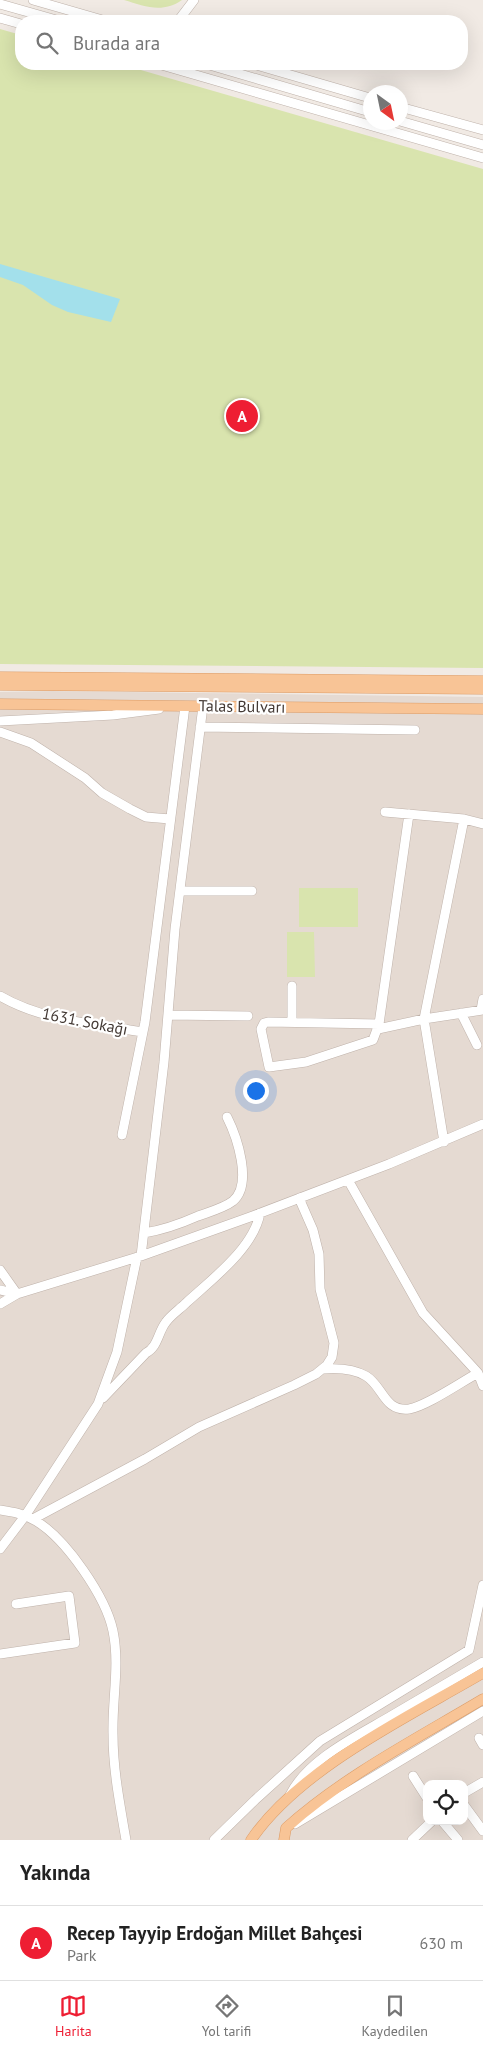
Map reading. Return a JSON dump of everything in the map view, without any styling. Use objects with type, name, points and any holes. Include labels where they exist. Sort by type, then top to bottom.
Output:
[{"type":"main road","points":[[0,677],[483,681]]},
{"type":"main road","name":"Talas Bulvarı","points":[[0,685],[483,689]]},
{"type":"main road","name":"Talas Bulvarı","points":[[0,704],[483,709]]},
{"type":"main road","points":[[251,1840],[262,1824],[289,1798],[320,1773],[362,1745],[483,1673]]},
{"type":"main road","points":[[284,1840],[286,1828],[335,1789],[482,1704]]},
{"type":"street","points":[[33,0],[85,15]]},
{"type":"street","points":[[183,15],[194,0]]},
{"type":"street","points":[[0,4],[39,15]]},
{"type":"street","points":[[0,18],[15,22]]},
{"type":"street","points":[[179,70],[483,158]]},
{"type":"street","points":[[226,70],[363,110]]},
{"type":"street","points":[[274,70],[363,96]]},
{"type":"street","points":[[408,109],[483,130]]},
{"type":"street","points":[[408,122],[483,145]]},
{"type":"street","points":[[0,721],[113,715],[185,706],[143,1032],[122,1135]]},
{"type":"street","points":[[0,1550],[29,1517],[98,1404],[117,1352],[144,1234],[180,891],[202,706]]},
{"type":"street","points":[[200,727],[415,730]]},
{"type":"street","points":[[0,732],[30,743],[77,773],[102,793],[130,809],[146,816],[170,819]]},
{"type":"street","points":[[385,812],[464,819],[483,824]]},
{"type":"street","points":[[409,814],[379,1026],[373,1040],[306,1062],[269,1067],[261,1027],[266,1022],[379,1026],[482,1010],[483,999]]},
{"type":"street","points":[[444,1142],[424,1019],[464,819]]},
{"type":"street","points":[[180,891],[252,891]]},
{"type":"street","points":[[292,986],[292,1022]]},
{"type":"street","name":"1631. Sokağı","points":[[0,996],[20,1006],[50,1016],[143,1032]]},
{"type":"street","points":[[461,1013],[477,1045]]},
{"type":"street","points":[[168,1015],[248,1016]]},
{"type":"street","points":[[144,1234],[163,1230],[228,1204],[238,1195],[242,1177],[241,1158],[236,1137],[227,1117]]},
{"type":"street","points":[[0,1304],[18,1294],[139,1257],[260,1213],[444,1142],[483,1124]]},
{"type":"street","points":[[29,1517],[146,1459],[198,1427],[294,1385],[324,1369],[342,1369],[362,1375],[370,1380],[389,1404],[404,1409],[421,1405],[481,1379],[423,1313],[348,1180]]},
{"type":"street","points":[[299,1198],[311,1224],[319,1254],[320,1289],[334,1344],[332,1357],[324,1369]]},
{"type":"street","points":[[98,1404],[153,1348],[166,1322],[224,1268],[249,1240],[256,1227],[260,1213]]},
{"type":"street","points":[[0,1270],[18,1294]]},
{"type":"street","points":[[0,1290],[18,1294]]},
{"type":"street","points":[[0,1510],[29,1517],[50,1531],[83,1570],[102,1601],[112,1623],[116,1654],[113,1754],[126,1840]]},
{"type":"street","points":[[214,1840],[294,1763],[320,1741],[468,1650],[483,1584]]},
{"type":"street","points":[[0,1654],[75,1643],[69,1596],[16,1604]]},
{"type":"street","points":[[289,1798],[295,1784],[302,1776],[332,1753],[483,1662]]},
{"type":"street","points":[[413,1776],[423,1792]]},
{"type":"street","points":[[468,1791],[483,1782]]},
{"type":"street","points":[[468,1810],[483,1831]]},
{"type":"street","points":[[412,1840],[428,1825]]},
{"type":"street","points":[[445,1825],[458,1840]]},
{"type":"shaded area","points":[[52,691],[483,697],[483,1840],[0,1840],[0,692]]},
{"type":"green space","points":[[124,0],[182,0],[160,8]]},
{"type":"green space","points":[[0,29],[15,33],[15,70],[141,70],[483,169],[483,668],[0,664]]},
{"type":"green space","points":[[299,888],[358,888],[358,927],[299,927]]},
{"type":"green space","points":[[287,932],[314,932],[315,977],[287,977]]},
{"type":"water","points":[[0,264],[120,299],[111,322],[68,312],[52,305],[23,285],[0,277]]},
{"type":"place","name":"Recep Tayyip Erdoğan Millet Bahçesi","points":[[242,416]]}]
